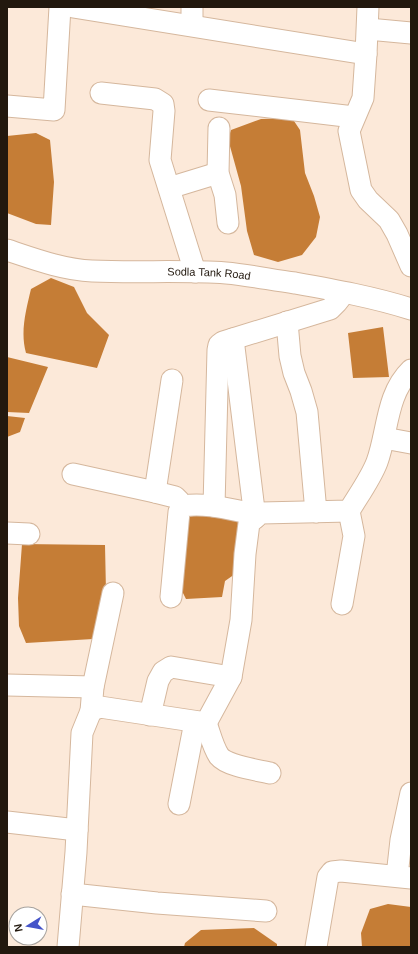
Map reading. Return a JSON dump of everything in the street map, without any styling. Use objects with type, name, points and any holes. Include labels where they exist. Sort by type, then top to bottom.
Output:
[{"type":"street","points":[[7,106],[54,110],[60,7]]},
{"type":"street","points":[[73,7],[192,16],[366,54]]},
{"type":"street","points":[[368,7],[368,30],[362,98],[349,131],[361,190],[368,200],[389,220],[411,266]]},
{"type":"street","points":[[368,30],[411,34]]},
{"type":"street","points":[[101,93],[155,99],[162,104],[164,111],[160,160],[195,272]]},
{"type":"street","points":[[209,100],[354,117]]},
{"type":"street","points":[[219,128],[218,173],[225,194],[228,223]]},
{"type":"street","points":[[169,188],[218,173]]},
{"type":"street","name":"Sodla Tank Road","points":[[9,256],[91,271],[226,273],[344,292],[411,309]]},
{"type":"street","points":[[214,506],[219,345],[232,339],[330,309],[338,302],[344,292]]},
{"type":"street","points":[[287,322],[293,368],[307,412],[316,512]]},
{"type":"street","points":[[232,339],[255,516]]},
{"type":"street","points":[[342,604],[354,536],[349,511],[376,464],[383,444],[396,389],[411,370]]},
{"type":"street","points":[[155,492],[172,380]]},
{"type":"street","points":[[384,438],[411,443]]},
{"type":"street","points":[[72,474],[175,497],[183,506]]},
{"type":"street","points":[[183,506],[214,506],[255,516]]},
{"type":"street","points":[[171,597],[180,512],[183,506]]},
{"type":"street","points":[[179,804],[201,723],[231,677],[241,620],[245,554],[249,523],[255,516],[261,513],[349,511]]},
{"type":"street","points":[[7,533],[29,534]]},
{"type":"street","points":[[68,947],[77,830],[82,733],[91,711],[92,687],[113,592]]},
{"type":"street","points":[[150,714],[158,681],[163,672],[171,667],[231,677]]},
{"type":"street","points":[[7,685],[92,687]]},
{"type":"street","points":[[91,711],[100,707],[201,723]]},
{"type":"street","points":[[201,723],[220,757],[227,762],[270,773]]},
{"type":"street","points":[[316,947],[328,877],[332,872],[340,871],[404,877],[411,793]]},
{"type":"street","points":[[7,822],[77,830]]},
{"type":"street","points":[[72,894],[157,903],[266,911]]},
{"type":"shaded area","points":[[292,118],[300,130],[305,173],[320,217],[316,237],[302,255],[278,262],[254,255],[247,231],[241,186],[228,139],[231,130],[261,119]]},
{"type":"shaded area","points":[[36,133],[50,140],[54,182],[51,225],[36,224],[7,213],[7,136]]},
{"type":"shaded area","points":[[51,278],[74,287],[87,313],[109,335],[97,368],[26,353],[24,345],[24,329],[31,289]]},
{"type":"shaded area","points":[[383,327],[389,377],[353,378],[348,333]]},
{"type":"shaded area","points":[[7,357],[48,367],[29,413],[7,412]]},
{"type":"shaded area","points":[[7,416],[25,418],[20,432],[7,437]]},
{"type":"shaded area","points":[[215,512],[240,514],[235,574],[225,581],[222,597],[186,599],[179,585],[188,517]]},
{"type":"shaded area","points":[[22,544],[105,545],[106,592],[93,639],[26,643],[19,626],[18,598]]},
{"type":"shaded area","points":[[388,904],[411,907],[411,947],[362,947],[361,933],[370,909]]},
{"type":"shaded area","points":[[254,928],[277,944],[277,947],[184,947],[185,943],[201,930]]}]
